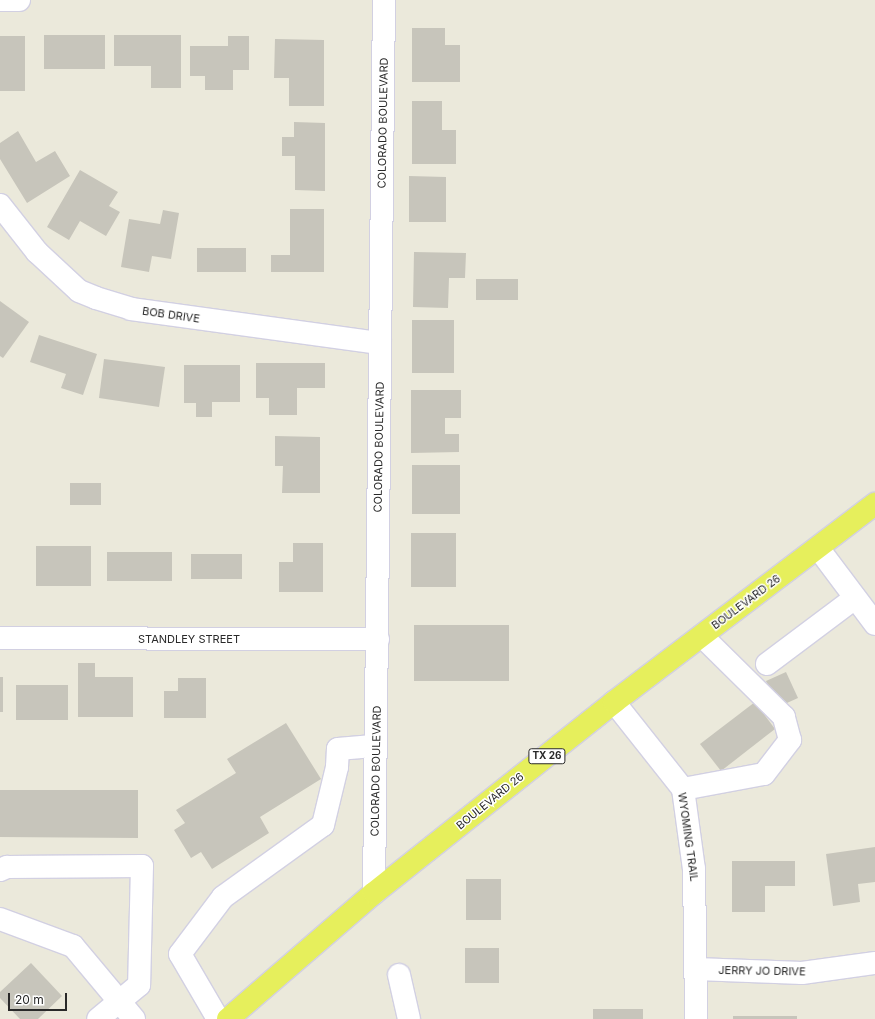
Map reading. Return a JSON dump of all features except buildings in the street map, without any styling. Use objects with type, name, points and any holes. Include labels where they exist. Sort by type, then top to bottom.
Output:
[{"type":"main road","name":"BOULEVARD 26","points":[[228,1019],[374,893],[614,702],[875,504]]},
{"type":"street","points":[[0,0],[19,0]]},
{"type":"street","name":"COLORADO BOULEVARD","points":[[374,893],[384,0]]},
{"type":"street","name":"BOB DRIVE","points":[[0,205],[37,252],[79,291],[96,298],[131,309],[380,343]]},
{"type":"street","points":[[818,548],[875,624]]},
{"type":"street","points":[[767,664],[855,598]]},
{"type":"street","points":[[683,789],[764,774],[790,740],[784,717],[702,636]]},
{"type":"street","name":"STANDLEY STREET","points":[[0,638],[378,638]]},
{"type":"street","name":"WYOMING TRAIL","points":[[614,702],[683,789],[694,869],[696,1019]]},
{"type":"street","points":[[218,1019],[180,954],[223,897],[323,825],[337,767],[338,749],[376,746]]},
{"type":"street","points":[[0,870],[6,867],[142,866],[139,985],[98,1019]]},
{"type":"street","points":[[0,919],[73,946],[134,1019]]},
{"type":"street","name":"JERRY JO DRIVE","points":[[696,969],[802,973],[875,963]]},
{"type":"street","points":[[399,975],[409,1019]]}]
